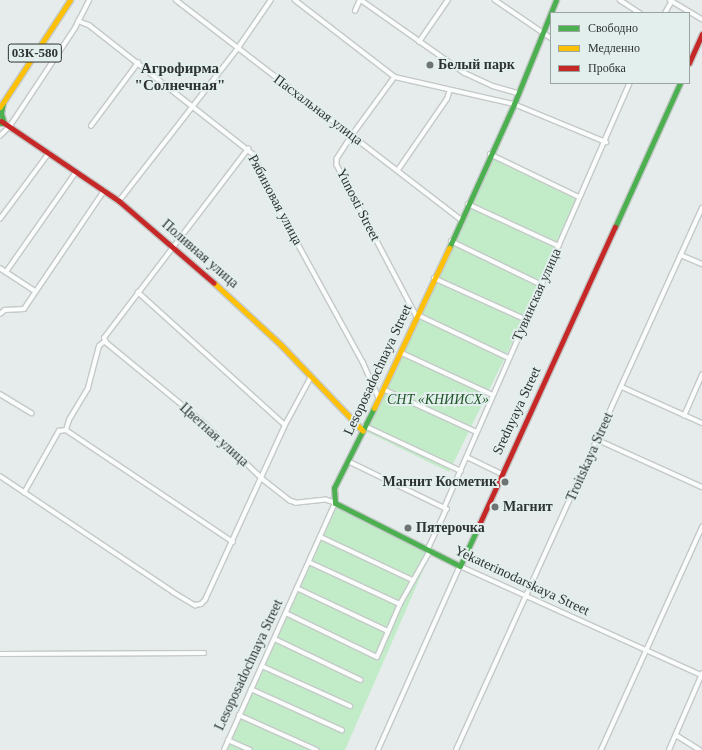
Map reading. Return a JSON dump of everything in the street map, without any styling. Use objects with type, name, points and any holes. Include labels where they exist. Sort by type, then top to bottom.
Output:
[{"type":"main road","name":"03К-580","points":[[1,103],[66,0]]},
{"type":"main road","name":"03К-580","points":[[1,103],[70,0]]},
{"type":"main road","name":"Lesoposadochnaya Street","points":[[551,12],[556,0]]},
{"type":"main road","name":"Lesoposadochnaya Street","points":[[335,503],[334,488],[402,353],[460,219],[514,104],[550,15]]},
{"type":"main road","points":[[690,61],[702,34]]},
{"type":"main road","name":"Srednyaya Street","points":[[460,566],[680,84]]},
{"type":"main road","points":[[1,103],[1,122]]},
{"type":"main road","name":"Поливная улица","points":[[1,122],[10,126],[119,201],[174,245],[246,311],[364,428]]},
{"type":"main road","name":"Yekaterinodarskaya Street","points":[[335,503],[460,566]]},
{"type":"street","points":[[0,136],[10,126],[78,21],[89,0]]},
{"type":"street","name":"Пасхальная улица","points":[[176,0],[460,219]]},
{"type":"street","points":[[119,201],[192,104],[238,48],[271,0]]},
{"type":"street","points":[[295,0],[395,77],[514,104],[606,142]]},
{"type":"street","points":[[355,11],[361,0],[465,73],[493,86],[518,93]]},
{"type":"street","points":[[419,42],[448,0]]},
{"type":"street","points":[[495,0],[542,34],[550,38]]},
{"type":"street","points":[[620,0],[638,12]]},
{"type":"street","points":[[666,12],[671,1],[690,12]]},
{"type":"street","points":[[690,12],[702,19]]},
{"type":"street","name":"Рябиновая улица","points":[[78,21],[89,25],[192,104],[254,155],[275,202],[363,362],[379,398]]},
{"type":"street","points":[[91,126],[138,64]]},
{"type":"street","name":"Yunosti Street","points":[[395,77],[352,136],[337,159],[337,165],[417,316]]},
{"type":"street","name":"Тувинская улица","points":[[286,613],[377,656],[400,604],[429,550],[525,319],[542,285],[579,198],[606,142],[630,84]]},
{"type":"street","points":[[398,170],[447,99],[450,90]]},
{"type":"street","points":[[66,430],[68,420],[88,388],[99,346],[138,292],[248,149]]},
{"type":"street","points":[[0,219],[49,153]]},
{"type":"street","points":[[490,154],[579,198]]},
{"type":"street","points":[[6,272],[76,172]]},
{"type":"street","points":[[0,314],[5,310],[24,309],[104,191]]},
{"type":"street","points":[[468,204],[559,246]]},
{"type":"street","name":"Troitskaya Street","points":[[456,750],[528,597],[702,208]]},
{"type":"street","points":[[451,241],[542,285]]},
{"type":"street","points":[[681,256],[702,264]]},
{"type":"street","points":[[0,268],[35,291]]},
{"type":"street","points":[[434,278],[525,319]]},
{"type":"street","points":[[138,292],[286,425]]},
{"type":"street","points":[[417,316],[509,358]]},
{"type":"street","name":"Цветная улица","points":[[104,340],[201,421],[262,479],[296,503],[326,500],[335,503]]},
{"type":"street","points":[[402,353],[493,396]]},
{"type":"street","points":[[684,416],[702,375]]},
{"type":"street","points":[[0,476],[195,605],[205,600],[286,425],[312,377]]},
{"type":"street","points":[[622,387],[702,423]]},
{"type":"street","points":[[383,389],[477,432]]},
{"type":"street","points":[[0,394],[32,412]]},
{"type":"street","points":[[364,428],[461,471]]},
{"type":"street","points":[[24,493],[60,431],[66,430],[232,542]]},
{"type":"street","points":[[598,440],[702,487]]},
{"type":"street","points":[[467,457],[502,474]]},
{"type":"street","points":[[348,461],[446,508]]},
{"type":"street","name":"Lesoposadochnaya Street","points":[[224,750],[250,689],[275,639],[335,503]]},
{"type":"street","points":[[601,750],[617,711],[648,651],[702,527]]},
{"type":"street","points":[[321,537],[413,580]]},
{"type":"street","points":[[309,562],[400,604]]},
{"type":"street","name":"Yekaterinodarskaya Street","points":[[460,566],[702,674]]},
{"type":"street","name":"Srednyaya Street","points":[[378,750],[460,566]]},
{"type":"street","points":[[297,588],[388,631]]},
{"type":"street","points":[[275,639],[362,680]]},
{"type":"street","points":[[0,654],[204,653]]},
{"type":"street","points":[[262,666],[350,706]]},
{"type":"street","points":[[669,750],[702,674]]},
{"type":"street","points":[[250,689],[342,730]]},
{"type":"street","points":[[239,714],[317,750]]},
{"type":"street","points":[[676,735],[700,750]]},
{"type":"street","points":[[228,740],[250,750]]},
{"type":"green space","name":"СНТ «КНИИСХ»","points":[[492,158],[581,201],[449,472],[360,429]]},
{"type":"green space","points":[[338,504],[432,550],[345,750],[227,750]]},
{"type":"traffic: fast","points":[[551,12],[556,0]]},
{"type":"traffic: fast","points":[[449,248],[514,104],[550,15]]},
{"type":"traffic: fast","points":[[615,227],[680,84]]},
{"type":"traffic: fast","points":[[0,123],[4,123],[1,113],[3,103]]},
{"type":"traffic: fast","points":[[374,408],[334,488],[335,503],[460,566],[478,527]]},
{"type":"traffic: slow","points":[[0,107],[70,0]]},
{"type":"traffic: slow","points":[[374,408],[449,248]]},
{"type":"traffic: slow","points":[[214,283],[282,346],[363,431]]},
{"type":"traffic: jam","points":[[690,61],[702,34]]},
{"type":"traffic: jam","points":[[1,121],[119,201],[214,283]]},
{"type":"traffic: jam","points":[[478,527],[615,227]]},
{"type":"place","name":"Белый парк","points":[[430,65]]},
{"type":"place","name":"Магнит Косметик","points":[[505,482]]},
{"type":"place","name":"Магнит","points":[[495,507]]},
{"type":"place","name":"Пятерочка","points":[[408,528]]},
{"type":"district","name":"Агрофирма \"Солнечная\"","points":[[180,76]]}]
